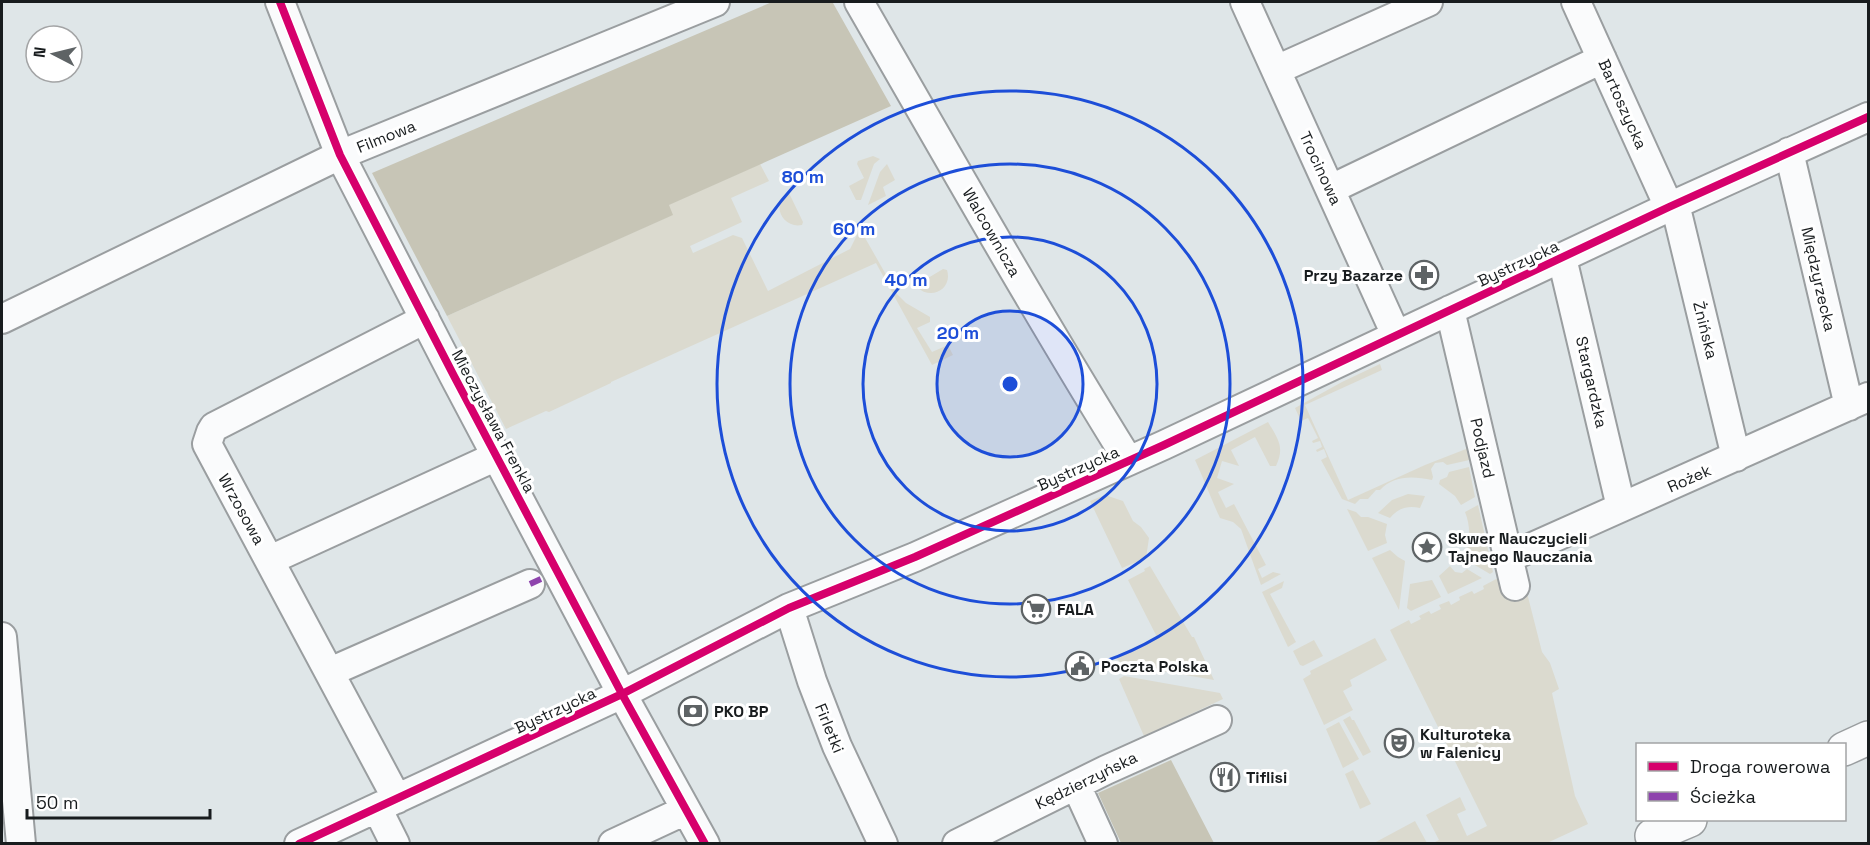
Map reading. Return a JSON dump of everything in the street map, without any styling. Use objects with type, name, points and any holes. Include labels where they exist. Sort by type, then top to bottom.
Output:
[{"type":"main road","points":[[1846,749],[1869,738]]},
{"type":"main road","points":[[1652,836],[1685,821]]},
{"type":"street","name":"Mieczysława Frenkla","points":[[280,2],[340,155],[622,694],[705,843]]},
{"type":"street","name":"Filmowa","points":[[2,319],[340,155],[714,2]]},
{"type":"street","name":"Walcownicza","points":[[859,2],[1101,419],[1128,460]]},
{"type":"street","name":"Trocinowa","points":[[1245,2],[1396,335]]},
{"type":"street","points":[[1276,70],[1428,2]]},
{"type":"street","name":"Bartoszycka","points":[[1576,2],[1672,206]]},
{"type":"street","points":[[1331,189],[1602,59]]},
{"type":"street","name":"Bystrzycka","points":[[299,843],[622,694],[789,608],[915,557],[1244,409],[1672,206],[1869,117]]},
{"type":"street","name":"Międzyrzecka","points":[[1789,152],[1859,401]]},
{"type":"street","name":"Żnińska","points":[[1672,206],[1736,457]]},
{"type":"street","name":"Stargardzka","points":[[1562,258],[1621,507]]},
{"type":"street","name":"Podjazd","points":[[1450,310],[1515,586]]},
{"type":"street","name":"Wrzosowa","points":[[395,843],[387,803],[330,672],[207,444],[214,428],[425,319]]},
{"type":"street","name":"Rożek","points":[[1508,558],[1859,401]]},
{"type":"street","points":[[270,560],[497,456]]},
{"type":"street","points":[[330,672],[530,584]]},
{"type":"street","name":"Firletki","points":[[789,608],[812,681],[837,746],[883,843]]},
{"type":"street","points":[[2,637],[21,843]]},
{"type":"street","name":"Kędzierzyńska","points":[[957,843],[1136,756],[1217,720]]},
{"type":"street","points":[[1076,785],[1103,843]]},
{"type":"street","points":[[613,843],[686,810]]},
{"type":"shaded area","points":[[772,2],[833,3],[891,106],[669,205],[673,215],[447,316],[372,173]]},
{"type":"shaded area","points":[[873,156],[880,159],[874,164],[861,200],[856,200],[849,186],[864,178],[857,164],[858,161]]},
{"type":"shaded area","points":[[760,164],[769,181],[731,198],[742,222],[690,246],[693,253],[733,235],[742,238],[768,291],[850,249],[860,229],[897,294],[906,303],[930,317],[930,322],[917,328],[932,352],[948,345],[953,355],[932,365],[876,263],[549,412],[546,411],[506,429],[447,316],[672,215],[668,205]]},
{"type":"shaded area","points":[[887,164],[895,180],[883,187],[886,196],[868,205],[880,172]]},
{"type":"shaded area","points":[[789,193],[803,222],[802,225],[789,223],[781,214],[780,203]]},
{"type":"shaded area","points":[[943,269],[947,270],[948,277],[947,283],[940,291],[928,293],[917,287],[918,284]]},
{"type":"shaded area","points":[[1380,364],[1382,370],[1305,405],[1348,500],[1466,449],[1467,445],[1474,459],[1447,465],[1443,462],[1435,463],[1431,469],[1432,480],[1411,477],[1398,479],[1376,490],[1368,499],[1360,499],[1355,504],[1342,499],[1321,460],[1327,457],[1324,449],[1317,452],[1316,450],[1322,447],[1320,441],[1313,443],[1312,441],[1318,438],[1308,418],[1301,421],[1295,408]]},
{"type":"shaded area","points":[[1268,422],[1280,448],[1276,466],[1270,466],[1255,437],[1231,450],[1239,466],[1222,461],[1217,478],[1234,484],[1218,492],[1226,508],[1234,504],[1266,565],[1258,569],[1262,578],[1273,572],[1281,574],[1261,585],[1241,529],[1233,522],[1220,518],[1195,460]]},
{"type":"shaded area","points":[[1469,467],[1475,497],[1461,505],[1455,496],[1439,484],[1449,472]]},
{"type":"shaded area","points":[[1408,494],[1425,496],[1420,508],[1404,508],[1390,518],[1378,513],[1392,500]]},
{"type":"shaded area","points":[[1105,495],[1123,501],[1133,521],[1149,538],[1146,558],[1122,568],[1090,501]]},
{"type":"shaded area","points":[[1478,505],[1493,572],[1490,574],[1465,557],[1469,534],[1465,512]]},
{"type":"shaded area","points":[[1347,509],[1356,512],[1361,517],[1368,517],[1387,524],[1385,535],[1387,543],[1368,551]]},
{"type":"shaded area","points":[[1390,550],[1405,561],[1399,610],[1372,558]]},
{"type":"shaded area","points":[[1150,566],[1194,637],[1214,680],[1122,664],[1116,658],[1157,637],[1128,580]]},
{"type":"shaded area","points":[[1450,566],[1455,572],[1462,573],[1467,569],[1482,578],[1448,594],[1439,576]]},
{"type":"shaded area","points":[[1500,577],[1525,585],[1542,652],[1550,663],[1559,689],[1552,693],[1575,796],[1588,824],[1547,843],[1433,843],[1439,840],[1426,815],[1460,797],[1466,810],[1457,814],[1467,836],[1487,826],[1390,630],[1409,620],[1411,624],[1421,619],[1419,616],[1429,611],[1431,614],[1441,609],[1439,605],[1449,601],[1451,605],[1460,600],[1459,597],[1472,591],[1474,594]]},
{"type":"shaded area","points":[[1432,580],[1441,597],[1411,611],[1407,608],[1410,584]]},
{"type":"shaded area","points":[[1284,581],[1282,588],[1270,594],[1296,642],[1288,647],[1262,592]]},
{"type":"shaded area","points":[[1375,638],[1387,660],[1350,680],[1352,686],[1343,691],[1353,710],[1324,725],[1303,679],[1311,674],[1310,671]]},
{"type":"shaded area","points":[[1314,640],[1323,656],[1303,666],[1300,665],[1293,651]]},
{"type":"shaded area","points":[[1124,676],[1220,693],[1223,699],[1144,736],[1119,679]]},
{"type":"shaded area","points":[[1350,716],[1371,752],[1363,756],[1343,720]]},
{"type":"shaded area","points":[[1339,722],[1359,759],[1343,768],[1326,729]]},
{"type":"shaded area","points":[[1171,760],[1214,843],[1121,843],[1098,793]]},
{"type":"shaded area","points":[[1353,770],[1371,804],[1360,809],[1345,774]]},
{"type":"shaded area","points":[[1415,821],[1427,843],[1374,843]]},
{"type":"marked path","points":[[530,584],[543,578]]},
{"type":"cycle path","points":[[280,2],[340,155],[622,694],[705,844]]},
{"type":"cycle path","points":[[299,844],[622,694],[789,608],[915,557],[1164,445],[1669,207],[1868,117]]},
{"type":"place","name":"Przy Bazarze","points":[[1424,275]]},
{"type":"place","name":"Skwer Nauczycieli Tajnego Nauczania","points":[[1427,547]]},
{"type":"place","name":"FALA","points":[[1036,609]]},
{"type":"place","name":"Poczta Polska","points":[[1080,666]]},
{"type":"place","name":"PKO BP","points":[[693,711]]},
{"type":"place","name":"Kulturoteka w Falenicy","points":[[1399,743]]},
{"type":"place","name":"Tiflisi","points":[[1225,777]]}]
